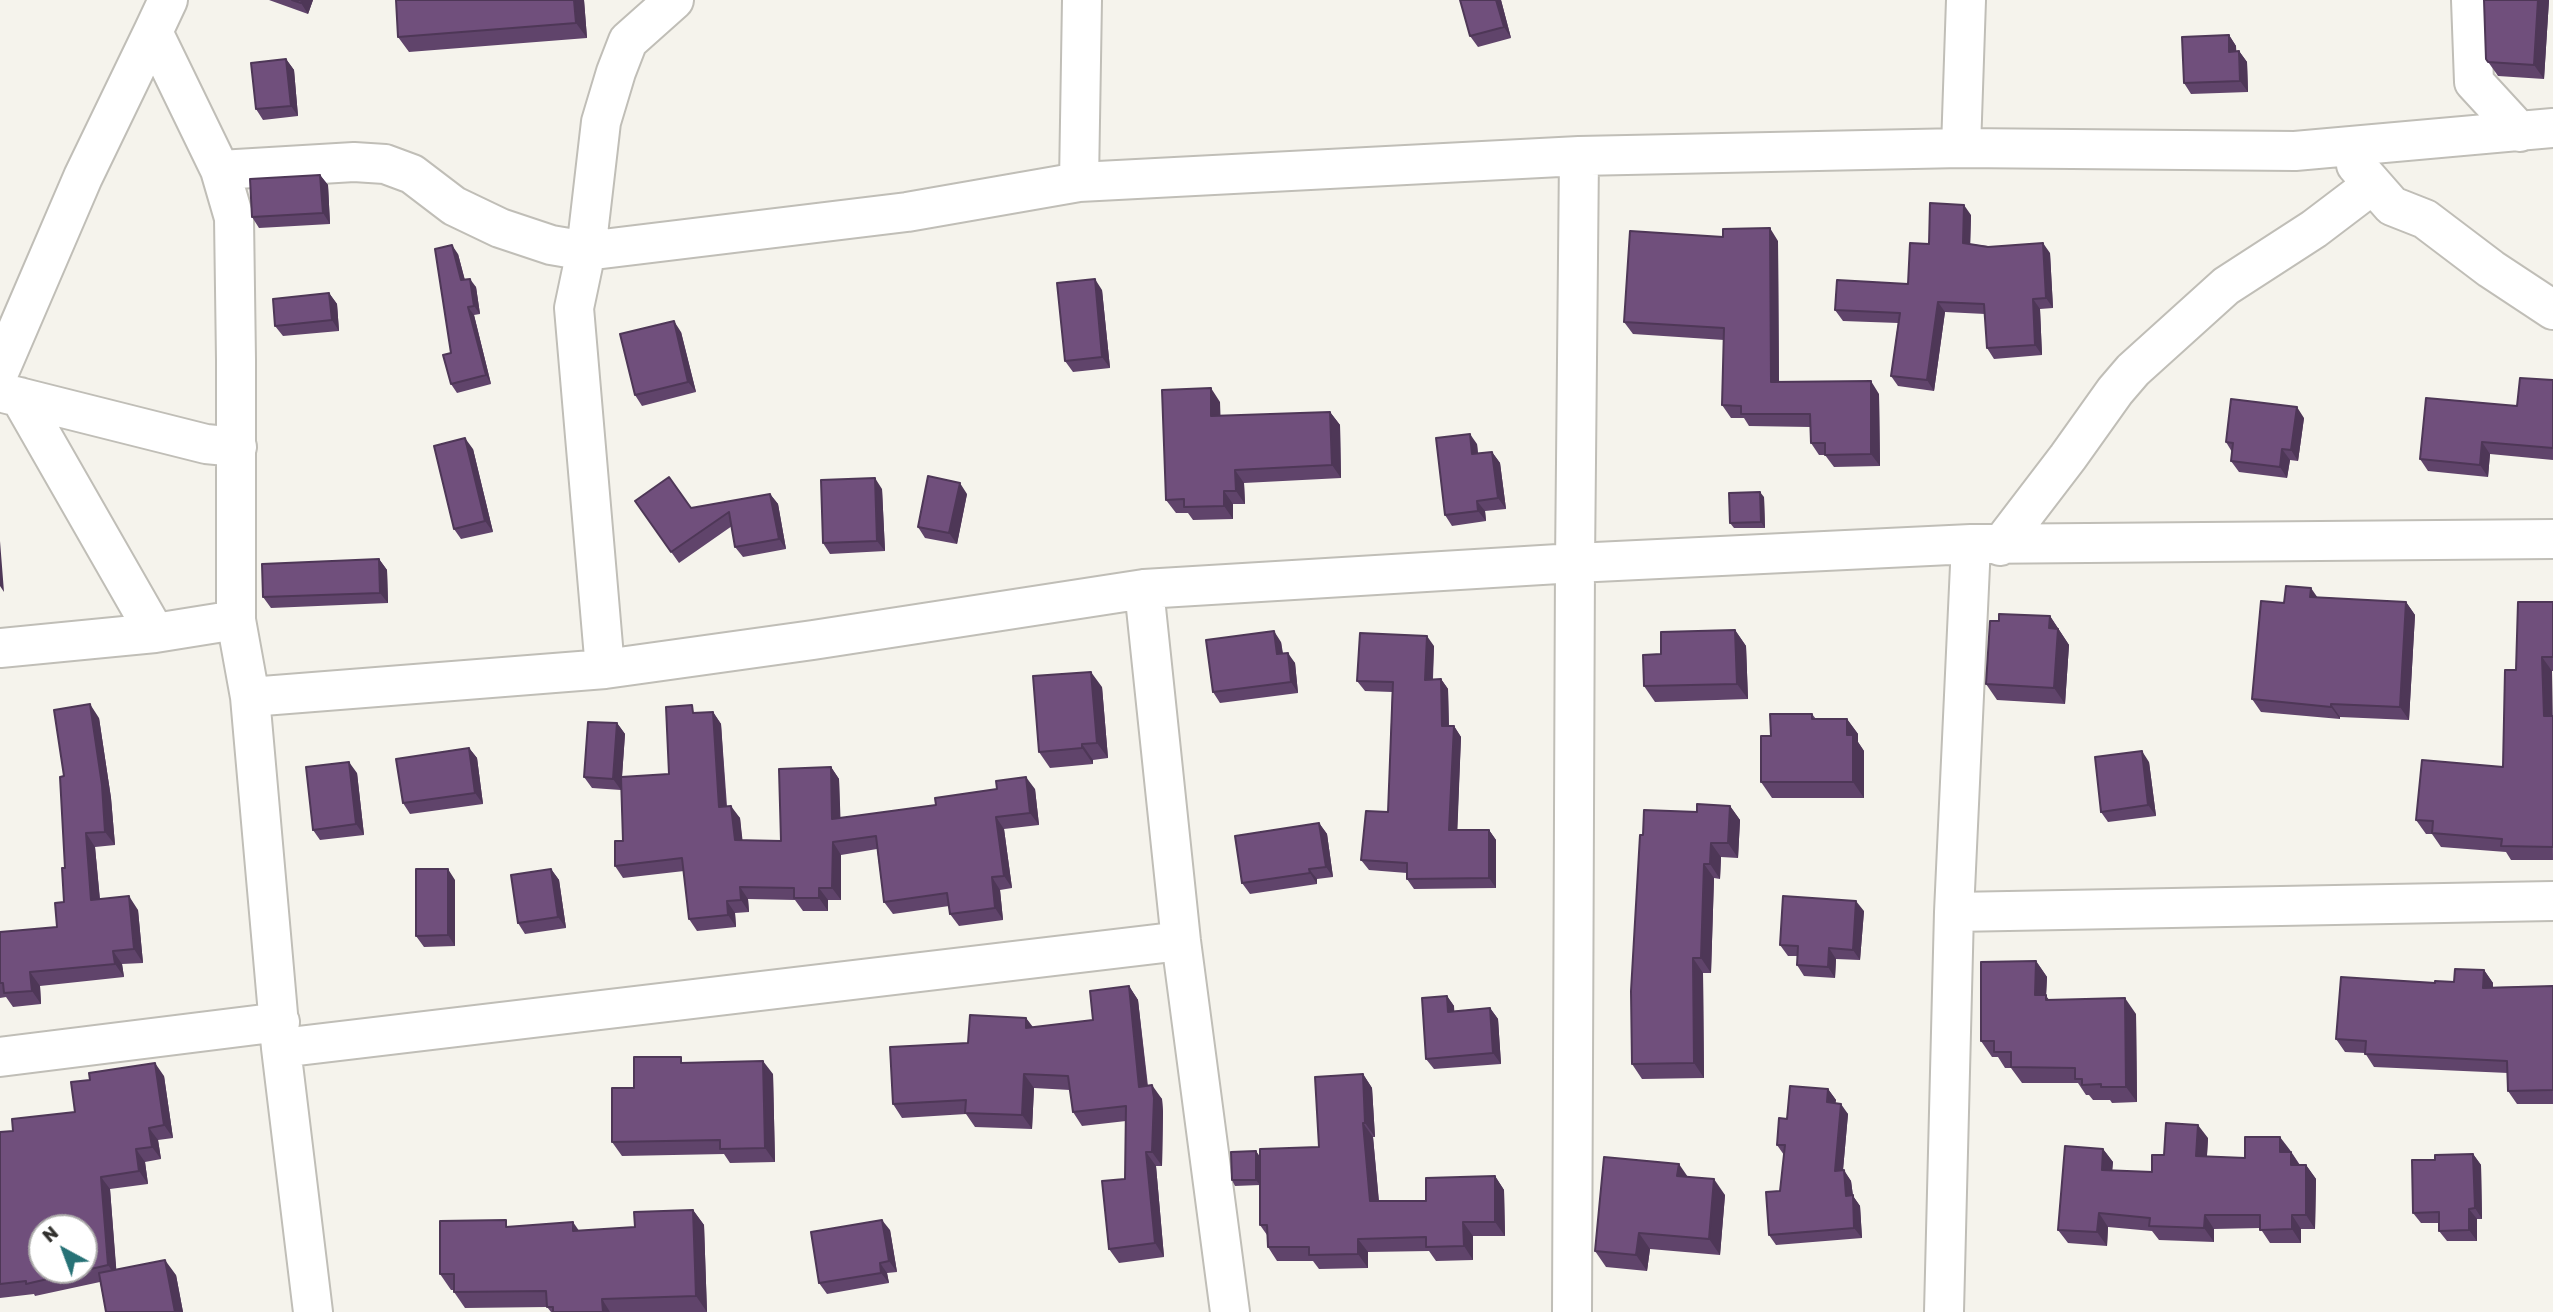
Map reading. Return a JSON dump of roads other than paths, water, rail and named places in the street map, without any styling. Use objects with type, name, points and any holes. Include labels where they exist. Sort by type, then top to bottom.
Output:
[{"type":"street","points":[[605,669],[574,308],[586,251],[601,122],[616,72],[628,41],[674,0]]},
{"type":"street","points":[[1079,181],[1082,0]]},
{"type":"street","points":[[1961,148],[1966,0]]},
{"type":"street","points":[[2471,0],[2474,82],[2536,130]]},
{"type":"street","points":[[159,12],[220,170],[234,218],[236,620],[250,697],[281,1035],[313,1312]]},
{"type":"street","points":[[4,379],[83,177],[159,12]]},
{"type":"street","points":[[220,170],[354,162],[385,164],[412,174],[454,206],[500,228],[551,245],[586,251],[907,212],[1079,181],[1579,156],[1961,148],[2295,151],[2536,130]]},
{"type":"street","points":[[2342,147],[2372,186],[2392,206],[2425,219],[2491,269],[2553,310]]},
{"type":"street","points":[[1572,1312],[1579,156]]},
{"type":"street","points":[[1944,1312],[1954,912],[1986,545],[2068,457],[2133,370],[2226,286],[2314,229],[2372,186]]},
{"type":"street","points":[[4,379],[206,444],[237,447]]},
{"type":"street","points":[[4,379],[155,633]]},
{"type":"street","points":[[250,697],[605,669],[1144,589],[1575,563],[1986,545],[2553,539]]},
{"type":"street","points":[[1144,589],[1181,941],[1230,1312]]},
{"type":"street","points":[[0,648],[155,633],[236,620]]},
{"type":"street","points":[[1954,912],[2553,901]]},
{"type":"street","points":[[0,1057],[281,1035],[1181,941]]}]
